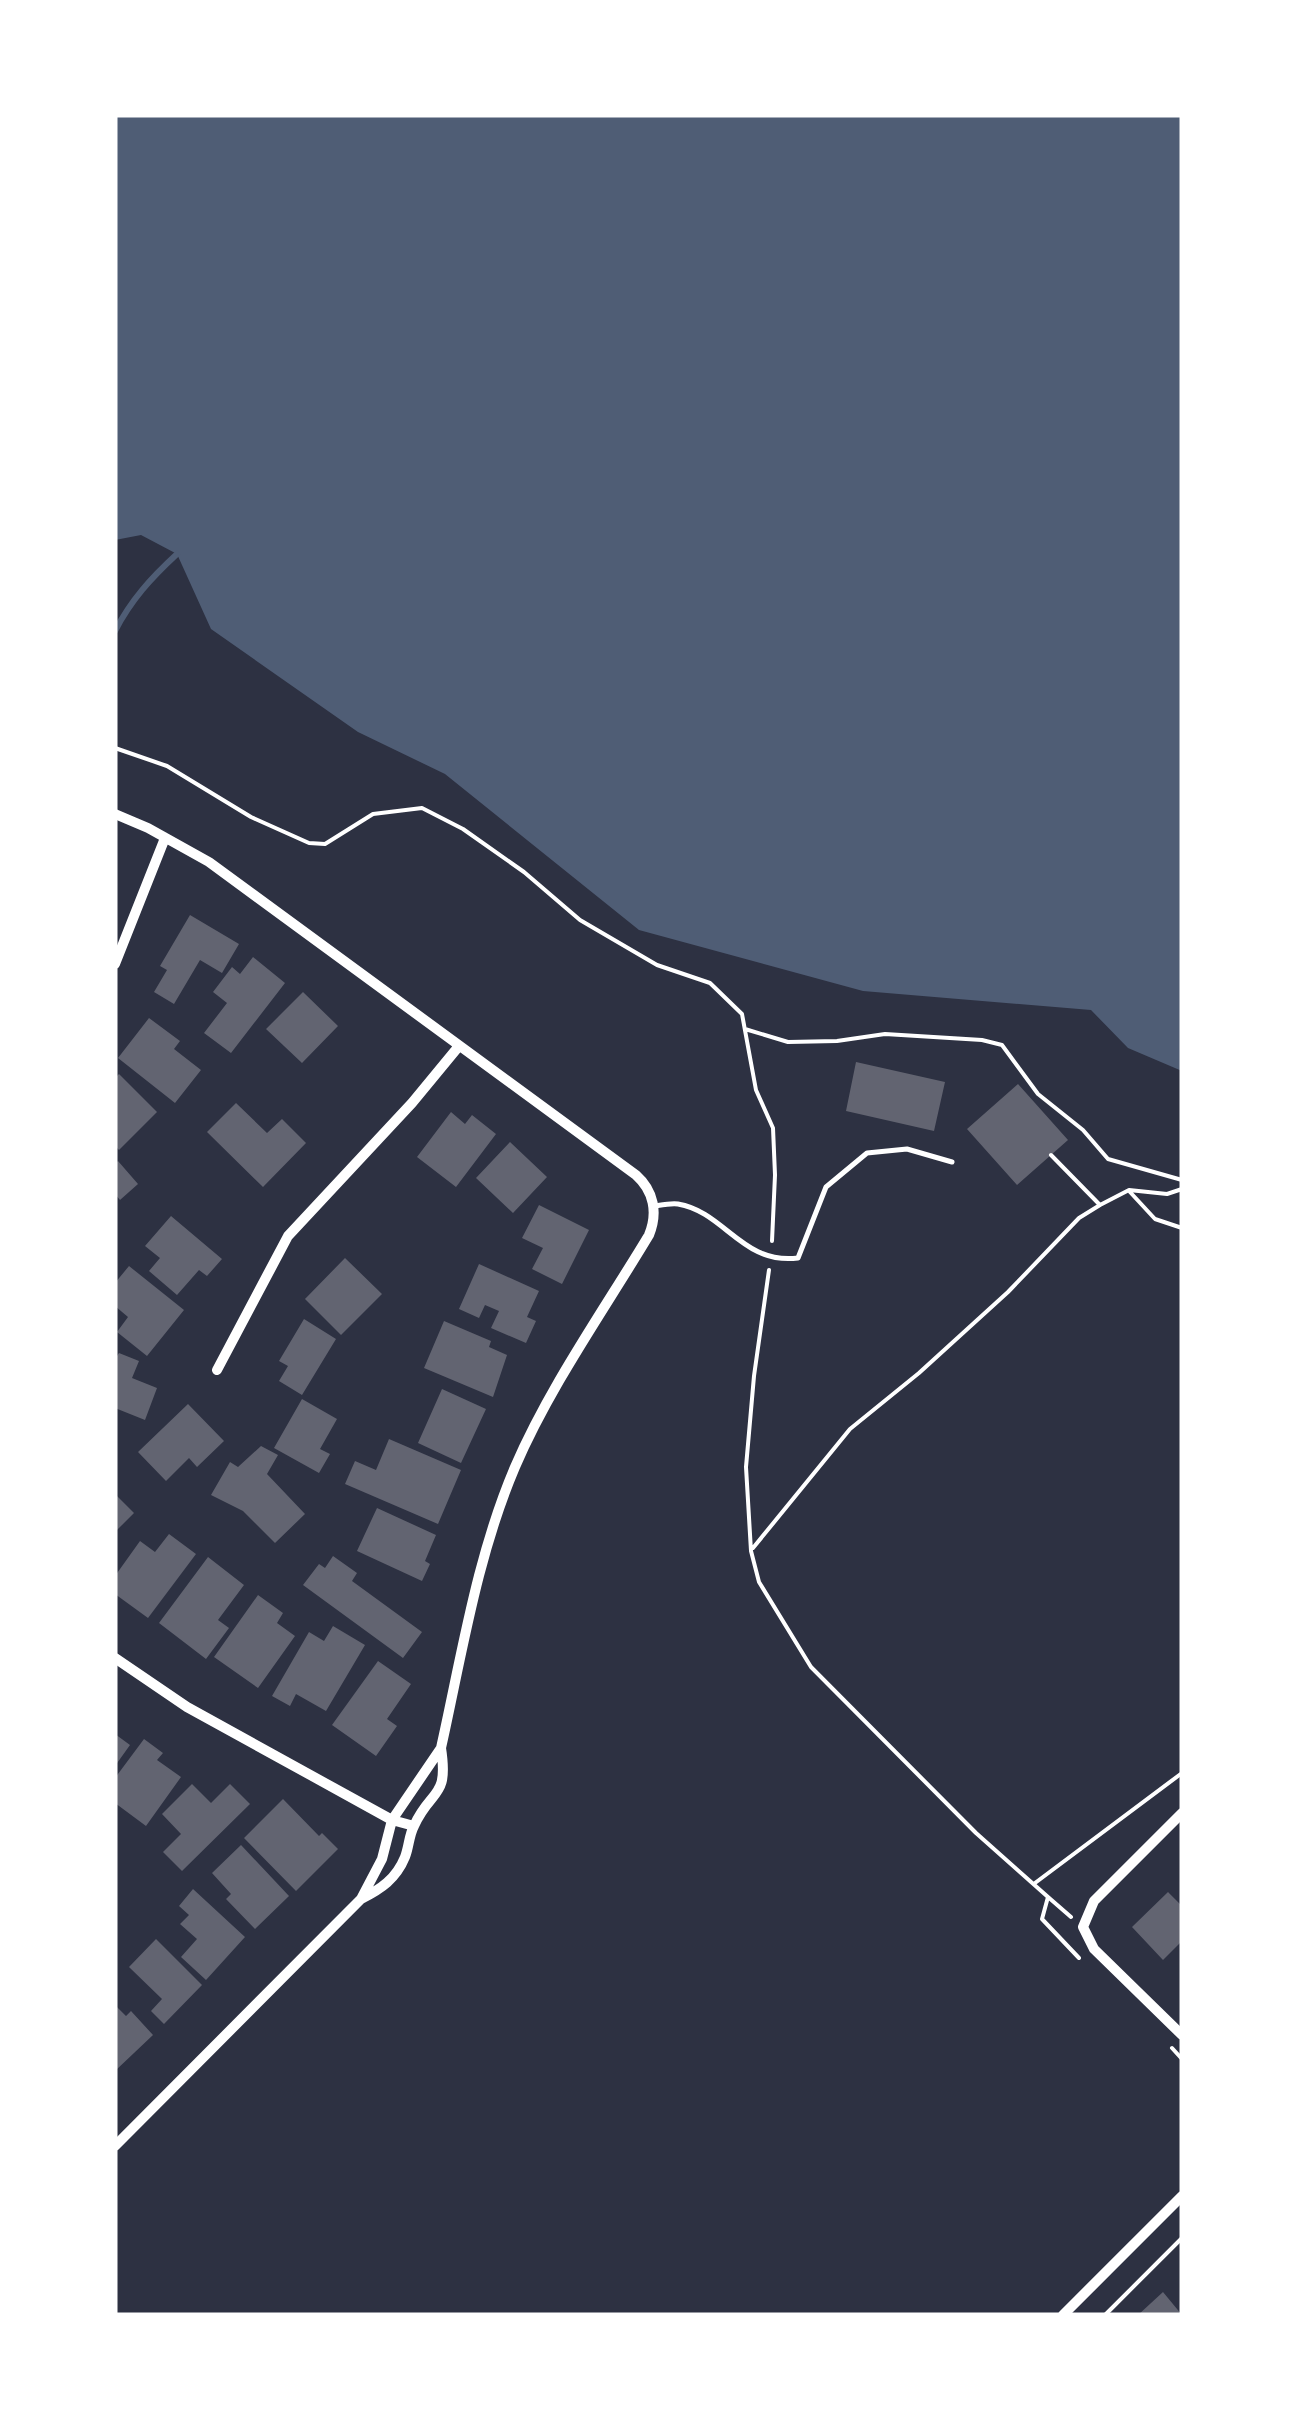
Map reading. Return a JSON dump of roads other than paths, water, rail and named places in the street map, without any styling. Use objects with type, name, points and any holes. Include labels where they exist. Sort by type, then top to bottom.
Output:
[{"type":"street","points":[[115,814],[209,862],[636,1175],[645,1183],[654,1206],[649,1235],[548,1402],[516,1465],[490,1534],[441,1748],[392,1820],[382,1860],[361,1900]]},
{"type":"street","points":[[115,964],[165,838]]},
{"type":"street","points":[[217,1370],[288,1236],[412,1103],[459,1046]]},
{"type":"street","points":[[115,1658],[187,1706],[392,1820],[414,1826]]},
{"type":"street","points":[[115,2146],[361,1900],[387,1886],[406,1856],[414,1826],[442,1784],[445,1774],[441,1748]]},
{"type":"street","points":[[1182,1813],[1094,1901],[1083,1927],[1094,1949],[1182,2035]]},
{"type":"street","points":[[1063,2315],[1182,2196]]},
{"type":"lane","points":[[654,1206],[676,1203],[754,1251],[771,1258],[798,1258],[826,1186],[867,1152],[907,1149],[952,1162]]},
{"type":"water","points":[[115,115],[1182,115],[1182,1071],[1128,1048],[1091,1010],[863,991],[639,930],[445,774],[358,732],[211,629],[177,554],[141,535],[115,540]]},
{"type":"waterway","points":[[115,631],[142,590],[177,554]]}]
